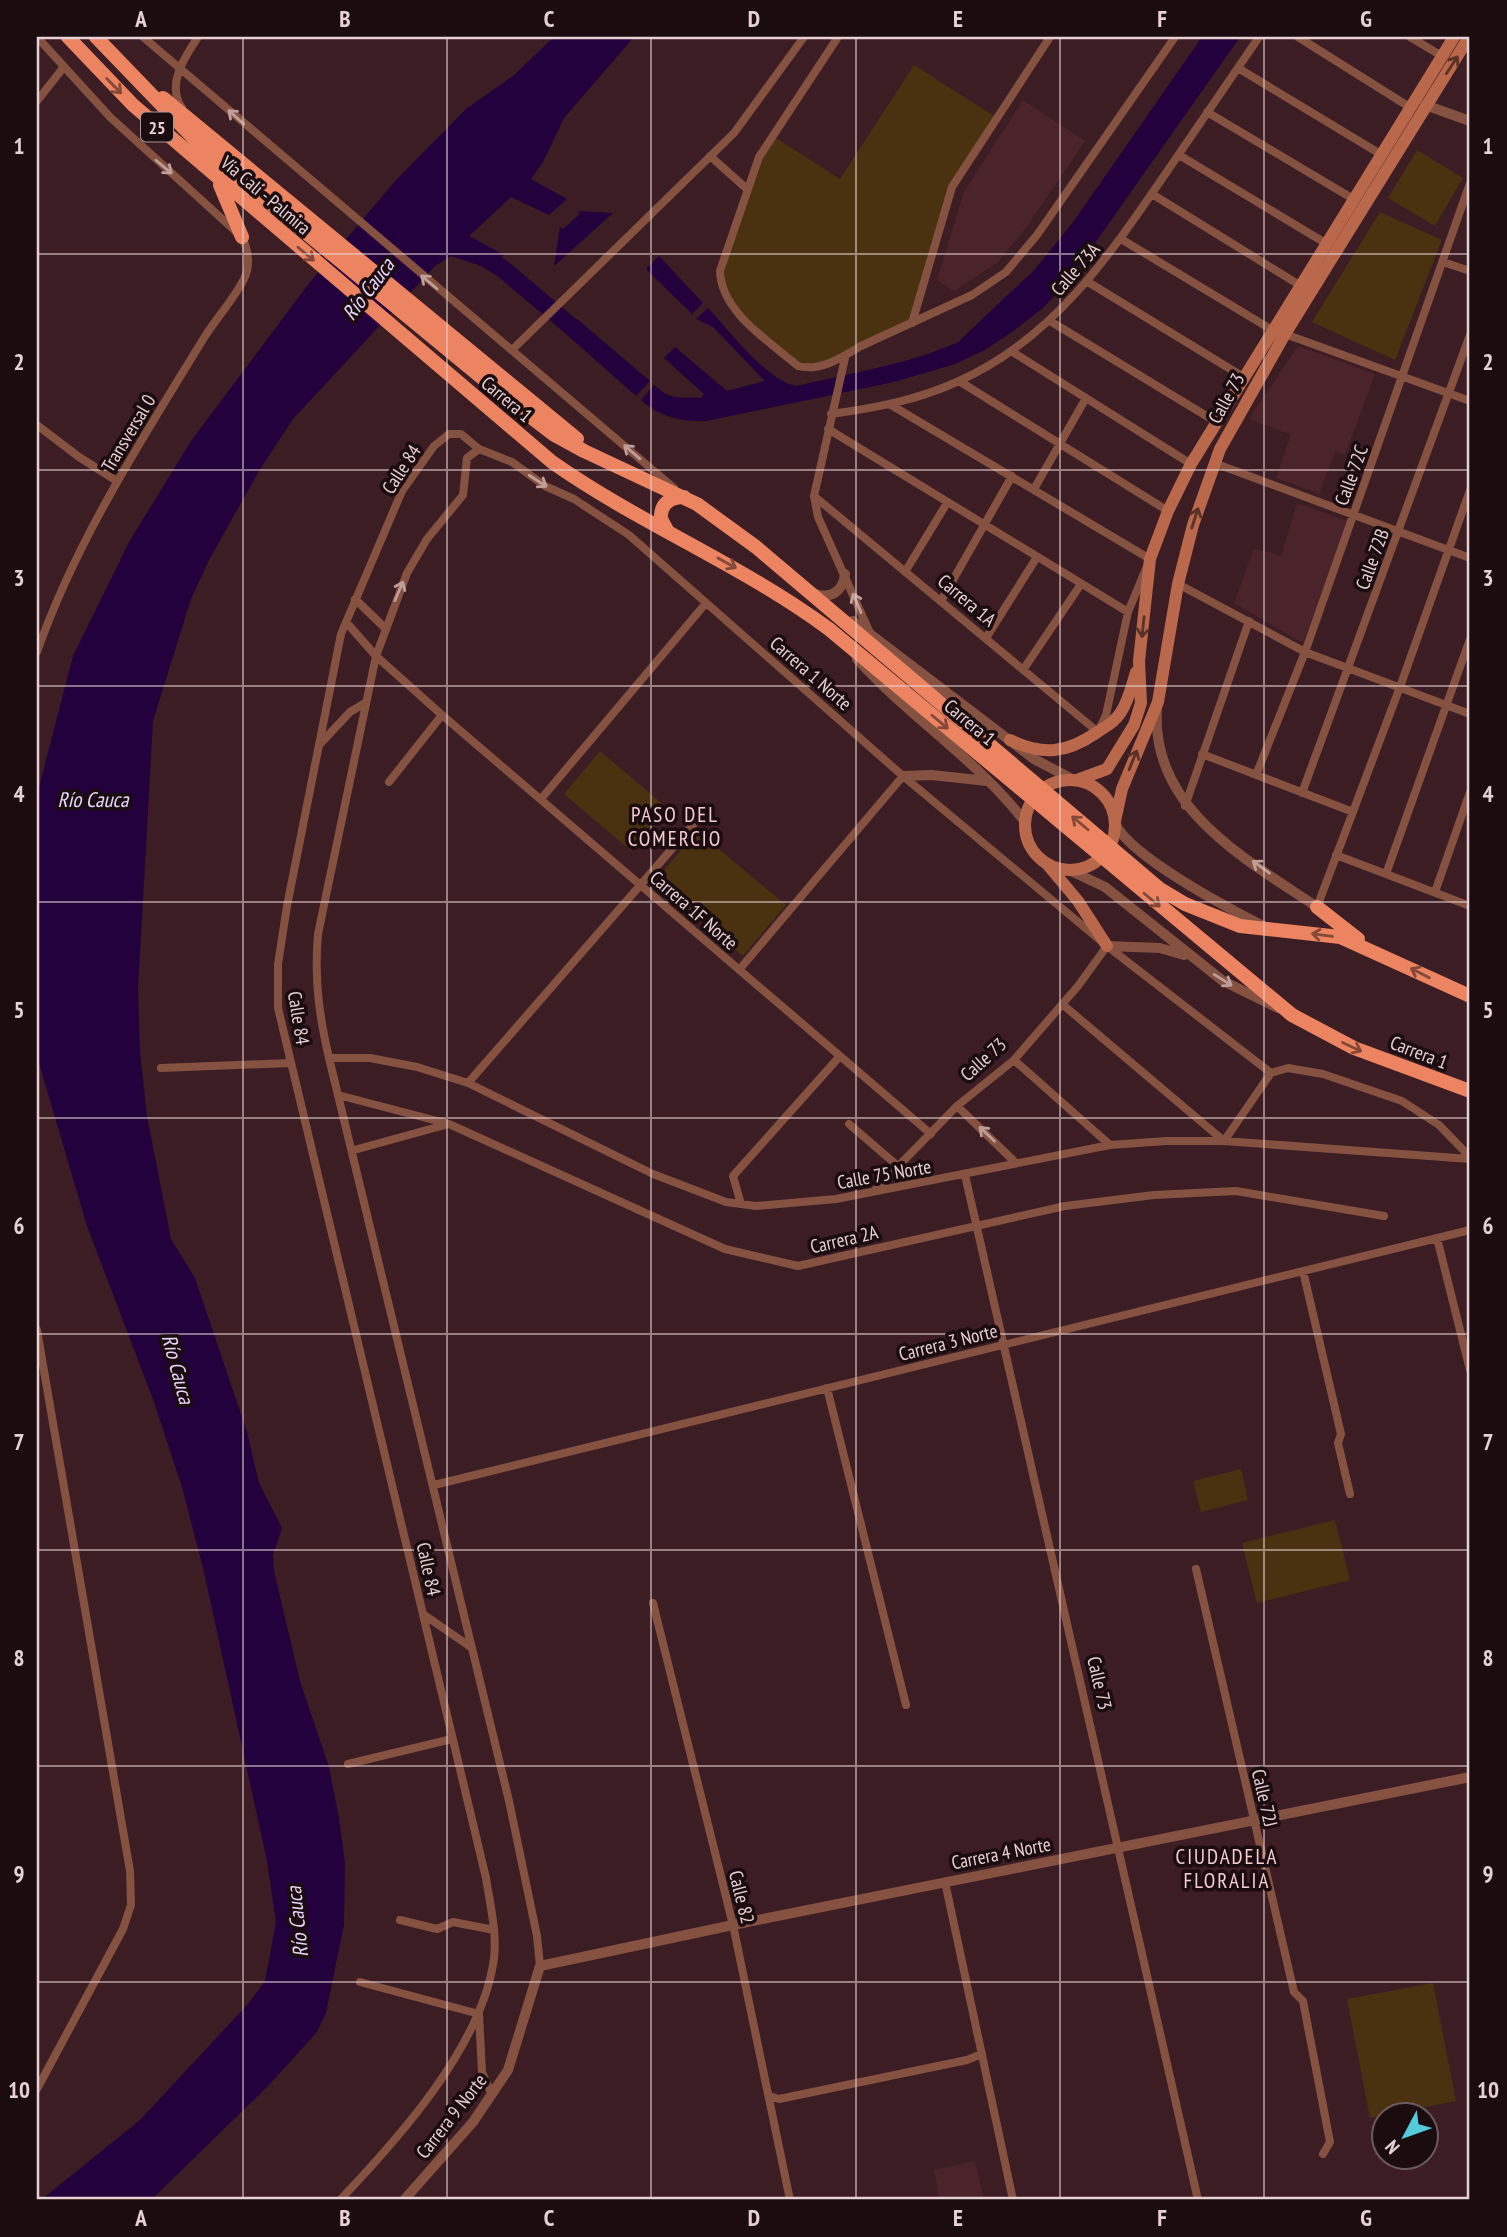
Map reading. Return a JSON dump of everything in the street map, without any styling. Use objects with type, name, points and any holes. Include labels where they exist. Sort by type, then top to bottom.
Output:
[{"type":"highway","name":"Vía Cali - Palmira","points":[[68,37],[133,105],[218,180],[258,204],[460,352]]},
{"type":"highway","name":"Vía Cali - Palmira","points":[[96,37],[122,67],[258,204],[447,374]]},
{"type":"highway","name":"25","points":[[122,67],[271,185],[460,352]]},
{"type":"highway","points":[[218,180],[242,237]]},
{"type":"highway","name":"Carrera 1","points":[[460,352],[553,434],[684,496],[811,591],[892,673],[1253,984],[1292,1014],[1354,1048],[1470,1091]]},
{"type":"highway","name":"Carrera 1","points":[[447,374],[552,462],[581,482],[757,579],[892,673],[1136,871],[1185,904],[1215,918],[1272,931],[1340,937],[1371,948],[1470,996]]},
{"type":"highway","points":[[667,530],[661,519],[663,507],[671,499],[684,496]]},
{"type":"highway","points":[[1317,907],[1371,948]]},
{"type":"main road","name":"Calle 73","points":[[1115,822],[1125,780],[1158,702],[1178,583],[1193,525],[1214,463],[1301,286],[1454,37]]},
{"type":"main road","name":"Calle 73","points":[[1076,780],[1108,769],[1130,735],[1140,703],[1139,661],[1150,559],[1168,511],[1191,464],[1469,37]]},
{"type":"main road","points":[[1010,740],[1034,749],[1060,750],[1084,743],[1108,728],[1120,713],[1139,661]]},
{"type":"main road","points":[[1044,861],[1069,870],[1084,868],[1101,858],[1112,842],[1115,822],[1111,805],[1101,793],[1076,780],[1057,782],[1042,789],[1031,803],[1025,822],[1030,844],[1044,861],[1078,901],[1107,946]]},
{"type":"street","points":[[37,37],[128,135],[242,237]]},
{"type":"street","name":"Carrera 1","points":[[142,37],[684,496]]},
{"type":"street","points":[[188,117],[174,94],[174,83],[198,37]]},
{"type":"street","points":[[513,349],[734,133],[804,37]]},
{"type":"street","points":[[838,37],[759,157],[723,258],[720,286],[747,321],[802,367],[809,368],[845,358],[984,289],[1006,272],[1037,235],[1175,37]]},
{"type":"street","points":[[912,323],[952,187],[1050,37]]},
{"type":"street","name":"Calle 73A","points":[[831,414],[891,405],[960,381],[1012,351],[1050,321],[1088,282],[1121,239],[1259,37]]},
{"type":"street","points":[[1298,37],[1410,108]]},
{"type":"street","points":[[1409,37],[1442,56]]},
{"type":"street","points":[[37,101],[63,68]]},
{"type":"street","points":[[1238,68],[1382,155]]},
{"type":"street","points":[[1425,105],[1470,121]]},
{"type":"street","points":[[1207,112],[1355,200]]},
{"type":"street","points":[[1178,155],[1328,244]]},
{"type":"street","points":[[710,156],[747,189]]},
{"type":"street","name":"Calle 72C","points":[[1256,775],[1305,652],[1470,183]]},
{"type":"street","points":[[1152,194],[1301,286]]},
{"type":"street","name":"Transversal 0","points":[[37,652],[67,575],[117,481],[206,334],[245,277],[248,255],[242,237]]},
{"type":"street","points":[[1121,239],[1279,332],[1470,401]]},
{"type":"street","points":[[1443,262],[1470,271]]},
{"type":"street","points":[[1088,282],[1245,378]]},
{"type":"street","points":[[1050,321],[1218,423]]},
{"type":"street","name":"Calle 72B","points":[[1302,793],[1350,669],[1470,335]]},
{"type":"street","points":[[1012,351],[1191,464]]},
{"type":"street","points":[[845,358],[814,496],[818,517],[870,633]]},
{"type":"street","points":[[960,381],[1168,511]]},
{"type":"street","points":[[1034,489],[1086,398]]},
{"type":"street","points":[[891,405],[1150,559],[1128,612],[1106,715],[1098,732]]},
{"type":"street","points":[[37,425],[79,457],[117,481]]},
{"type":"street","points":[[828,429],[1128,612]]},
{"type":"street","name":"Calle 84","points":[[479,2014],[494,1959],[494,1930],[486,1878],[278,1008],[278,964],[310,781],[346,622],[402,491],[434,446],[454,433],[479,449],[467,458],[463,495],[427,539],[407,573],[376,656],[318,934],[316,986],[329,1058],[354,1150],[512,1814],[537,1936],[540,1966]]},
{"type":"street","name":"Carrera 1 Norte","points":[[479,449],[512,462],[545,486],[604,517],[629,535],[902,776],[1107,946],[1271,1073]]},
{"type":"street","points":[[1214,463],[1470,558]]},
{"type":"street","points":[[941,601],[1012,476]]},
{"type":"street","points":[[1158,702],[1156,727],[1162,759],[1170,781],[1185,806],[1202,825],[1317,907],[1400,687],[1470,490]]},
{"type":"street","name":"Carrera 1A","points":[[814,496],[1098,732]]},
{"type":"street","points":[[905,572],[947,503]]},
{"type":"street","points":[[986,638],[1037,557]]},
{"type":"street","points":[[811,591],[823,596],[835,593],[844,582],[845,574]]},
{"type":"street","points":[[1178,583],[1305,652],[1470,714]]},
{"type":"street","points":[[1023,670],[1081,584]]},
{"type":"street","points":[[811,591],[1042,764],[1076,780]]},
{"type":"street","points":[[355,599],[385,628]]},
{"type":"street","points":[[541,799],[706,603]]},
{"type":"street","points":[[1185,806],[1249,621]]},
{"type":"street","name":"Carrera 1F Norte","points":[[346,622],[376,656],[442,715],[931,1134]]},
{"type":"street","points":[[829,629],[896,700],[989,782],[1025,822]]},
{"type":"street","points":[[1386,874],[1470,639]]},
{"type":"street","points":[[320,744],[350,712],[365,703]]},
{"type":"street","points":[[389,782],[442,715]]},
{"type":"street","points":[[1202,754],[1353,812]]},
{"type":"street","points":[[739,970],[902,776],[932,775],[989,782]]},
{"type":"street","points":[[1434,892],[1470,792]]},
{"type":"street","points":[[468,1083],[697,820]]},
{"type":"street","points":[[1115,822],[1126,840],[1158,863],[1272,931]]},
{"type":"street","points":[[1336,855],[1470,906]]},
{"type":"street","points":[[1069,870],[1105,887],[1189,957],[1242,992],[1292,1014]]},
{"type":"street","points":[[1107,946],[1160,948],[1189,957]]},
{"type":"street","name":"Calle 73","points":[[874,1191],[957,1106],[1014,1060],[1107,946]]},
{"type":"street","points":[[1062,1004],[1224,1140],[1271,1073],[1288,1068],[1323,1074],[1402,1101],[1439,1125],[1470,1158]]},
{"type":"street","points":[[741,1204],[733,1177],[840,1056]]},
{"type":"street","name":"Calle 75 Norte","points":[[329,1058],[370,1058],[417,1067],[468,1083],[653,1174],[726,1202],[741,1204],[786,1205],[874,1191],[1110,1145],[1224,1140],[1470,1158]]},
{"type":"street","points":[[1014,1060],[1110,1145]]},
{"type":"street","points":[[161,1068],[291,1063]]},
{"type":"street","name":"Carrera 2A","points":[[338,1095],[449,1124],[725,1249],[797,1266],[1111,1199],[1236,1191],[1384,1216]]},
{"type":"street","points":[[957,1106],[1016,1163]]},
{"type":"street","points":[[354,1150],[449,1124]]},
{"type":"street","points":[[849,1124],[900,1167]]},
{"type":"street","name":"Calle 73","points":[[965,1175],[1198,2200]]},
{"type":"street","name":"Carrera 3 Norte","points":[[434,1485],[1470,1230]]},
{"type":"street","points":[[1437,1238],[1470,1370]]},
{"type":"street","points":[[1303,1271],[1340,1434],[1338,1443],[1350,1494]]},
{"type":"street","points":[[37,1330],[130,1871],[131,1905],[103,1969],[37,2089]]},
{"type":"street","points":[[827,1388],[906,1705]]},
{"type":"street","name":"Calle 72J","points":[[1196,1569],[1294,1992],[1303,2001],[1330,2142],[1323,2154]]},
{"type":"street","name":"Calle 82","points":[[653,1603],[733,1924],[790,2200]]},
{"type":"street","points":[[423,1614],[472,1648]]},
{"type":"street","points":[[348,1764],[453,1739]]},
{"type":"street","name":"Carrera 4 Norte","points":[[540,1966],[733,1924],[1470,1777]]},
{"type":"street","points":[[945,1882],[1013,2200]]},
{"type":"street","points":[[400,1920],[437,1929],[453,1922],[494,1930]]},
{"type":"street","name":"Carrera 9 Norte","points":[[402,2200],[454,2145],[492,2095],[512,2059],[540,1966]]},
{"type":"street","points":[[360,1982],[479,2014],[482,2072],[492,2095]]},
{"type":"street","name":"Carrera 9 Norte","points":[[340,2200],[389,2150],[440,2080],[479,2014]]},
{"type":"street","points":[[769,2096],[779,2099],[967,2060],[982,2054]]},
{"type":"shaded area","points":[[914,65],[997,118],[958,177],[912,323],[845,358],[802,367],[736,310],[720,271],[759,157],[773,136],[840,179]]},
{"type":"shaded area","points":[[1023,100],[1085,141],[1026,228],[997,263],[954,291],[937,280],[964,192]]},
{"type":"shaded area","points":[[1417,150],[1463,178],[1435,226],[1388,198]]},
{"type":"shaded area","points":[[1380,212],[1442,240],[1395,360],[1312,322]]},
{"type":"shaded area","points":[[1298,346],[1375,374],[1345,455],[1335,452],[1319,494],[1276,478],[1291,435],[1249,419]]},
{"type":"shaded area","points":[[1297,503],[1348,521],[1303,643],[1234,603],[1254,548],[1281,556]]},
{"type":"shaded area","points":[[600,751],[666,807],[630,850],[564,794]]},
{"type":"shaded area","points":[[697,831],[786,905],[743,956],[655,881]]},
{"type":"shaded area","points":[[1241,1469],[1248,1500],[1201,1512],[1193,1481]]},
{"type":"shaded area","points":[[1335,1520],[1350,1580],[1257,1603],[1242,1543]]},
{"type":"shaded area","points":[[1433,1983],[1456,2101],[1440,2104],[1440,2100],[1370,2100],[1370,2118],[1347,1999]]},
{"type":"shaded area","points":[[975,2161],[984,2200],[940,2200],[934,2170]]},
{"type":"water","name":"Río Cauca","points":[[554,37],[634,37],[564,118],[543,162],[531,179],[567,199],[549,215],[511,197],[469,236],[504,255],[490,269],[451,256],[435,266],[293,419],[259,471],[209,560],[191,599],[153,721],[138,989],[140,1052],[147,1116],[171,1239],[195,1278],[247,1432],[259,1483],[282,1528],[273,1555],[274,1571],[300,1681],[329,1767],[345,1863],[344,1924],[326,2013],[317,2032],[268,2086],[151,2200],[41,2200],[140,2120],[248,2004],[265,1981],[276,1922],[267,1861],[204,1572],[182,1487],[154,1402],[87,1226],[39,1063],[37,795],[73,656],[129,542],[191,441],[310,282],[396,180],[466,109],[513,76]]},
{"type":"water","points":[[1220,37],[1240,37],[1069,280],[1043,308],[983,351],[955,364],[894,382],[706,421],[671,417],[656,411],[641,400],[654,385],[666,394],[676,397],[701,398],[704,394],[664,358],[675,347],[727,391],[765,381],[713,327],[696,319],[708,308],[761,365],[785,382],[797,386],[906,361],[937,351],[996,321],[1026,298],[1056,269]]},
{"type":"water","points":[[577,211],[613,213],[554,266],[560,227],[563,229],[580,214]]},
{"type":"water","points":[[659,256],[703,303],[692,314],[646,269]]},
{"type":"water","points":[[577,319],[650,381],[636,396],[564,332]]},
{"type":"waterway","points":[[968,345],[1041,276],[1080,228],[1213,37]]},
{"type":"waterway","points":[[474,251],[503,269],[587,340]]},
{"type":"district","name":"PASO DEL COMERCIO","points":[[675,826]]},
{"type":"district","name":"CIUDADELA FLORALIA","points":[[1227,1868]]}]
